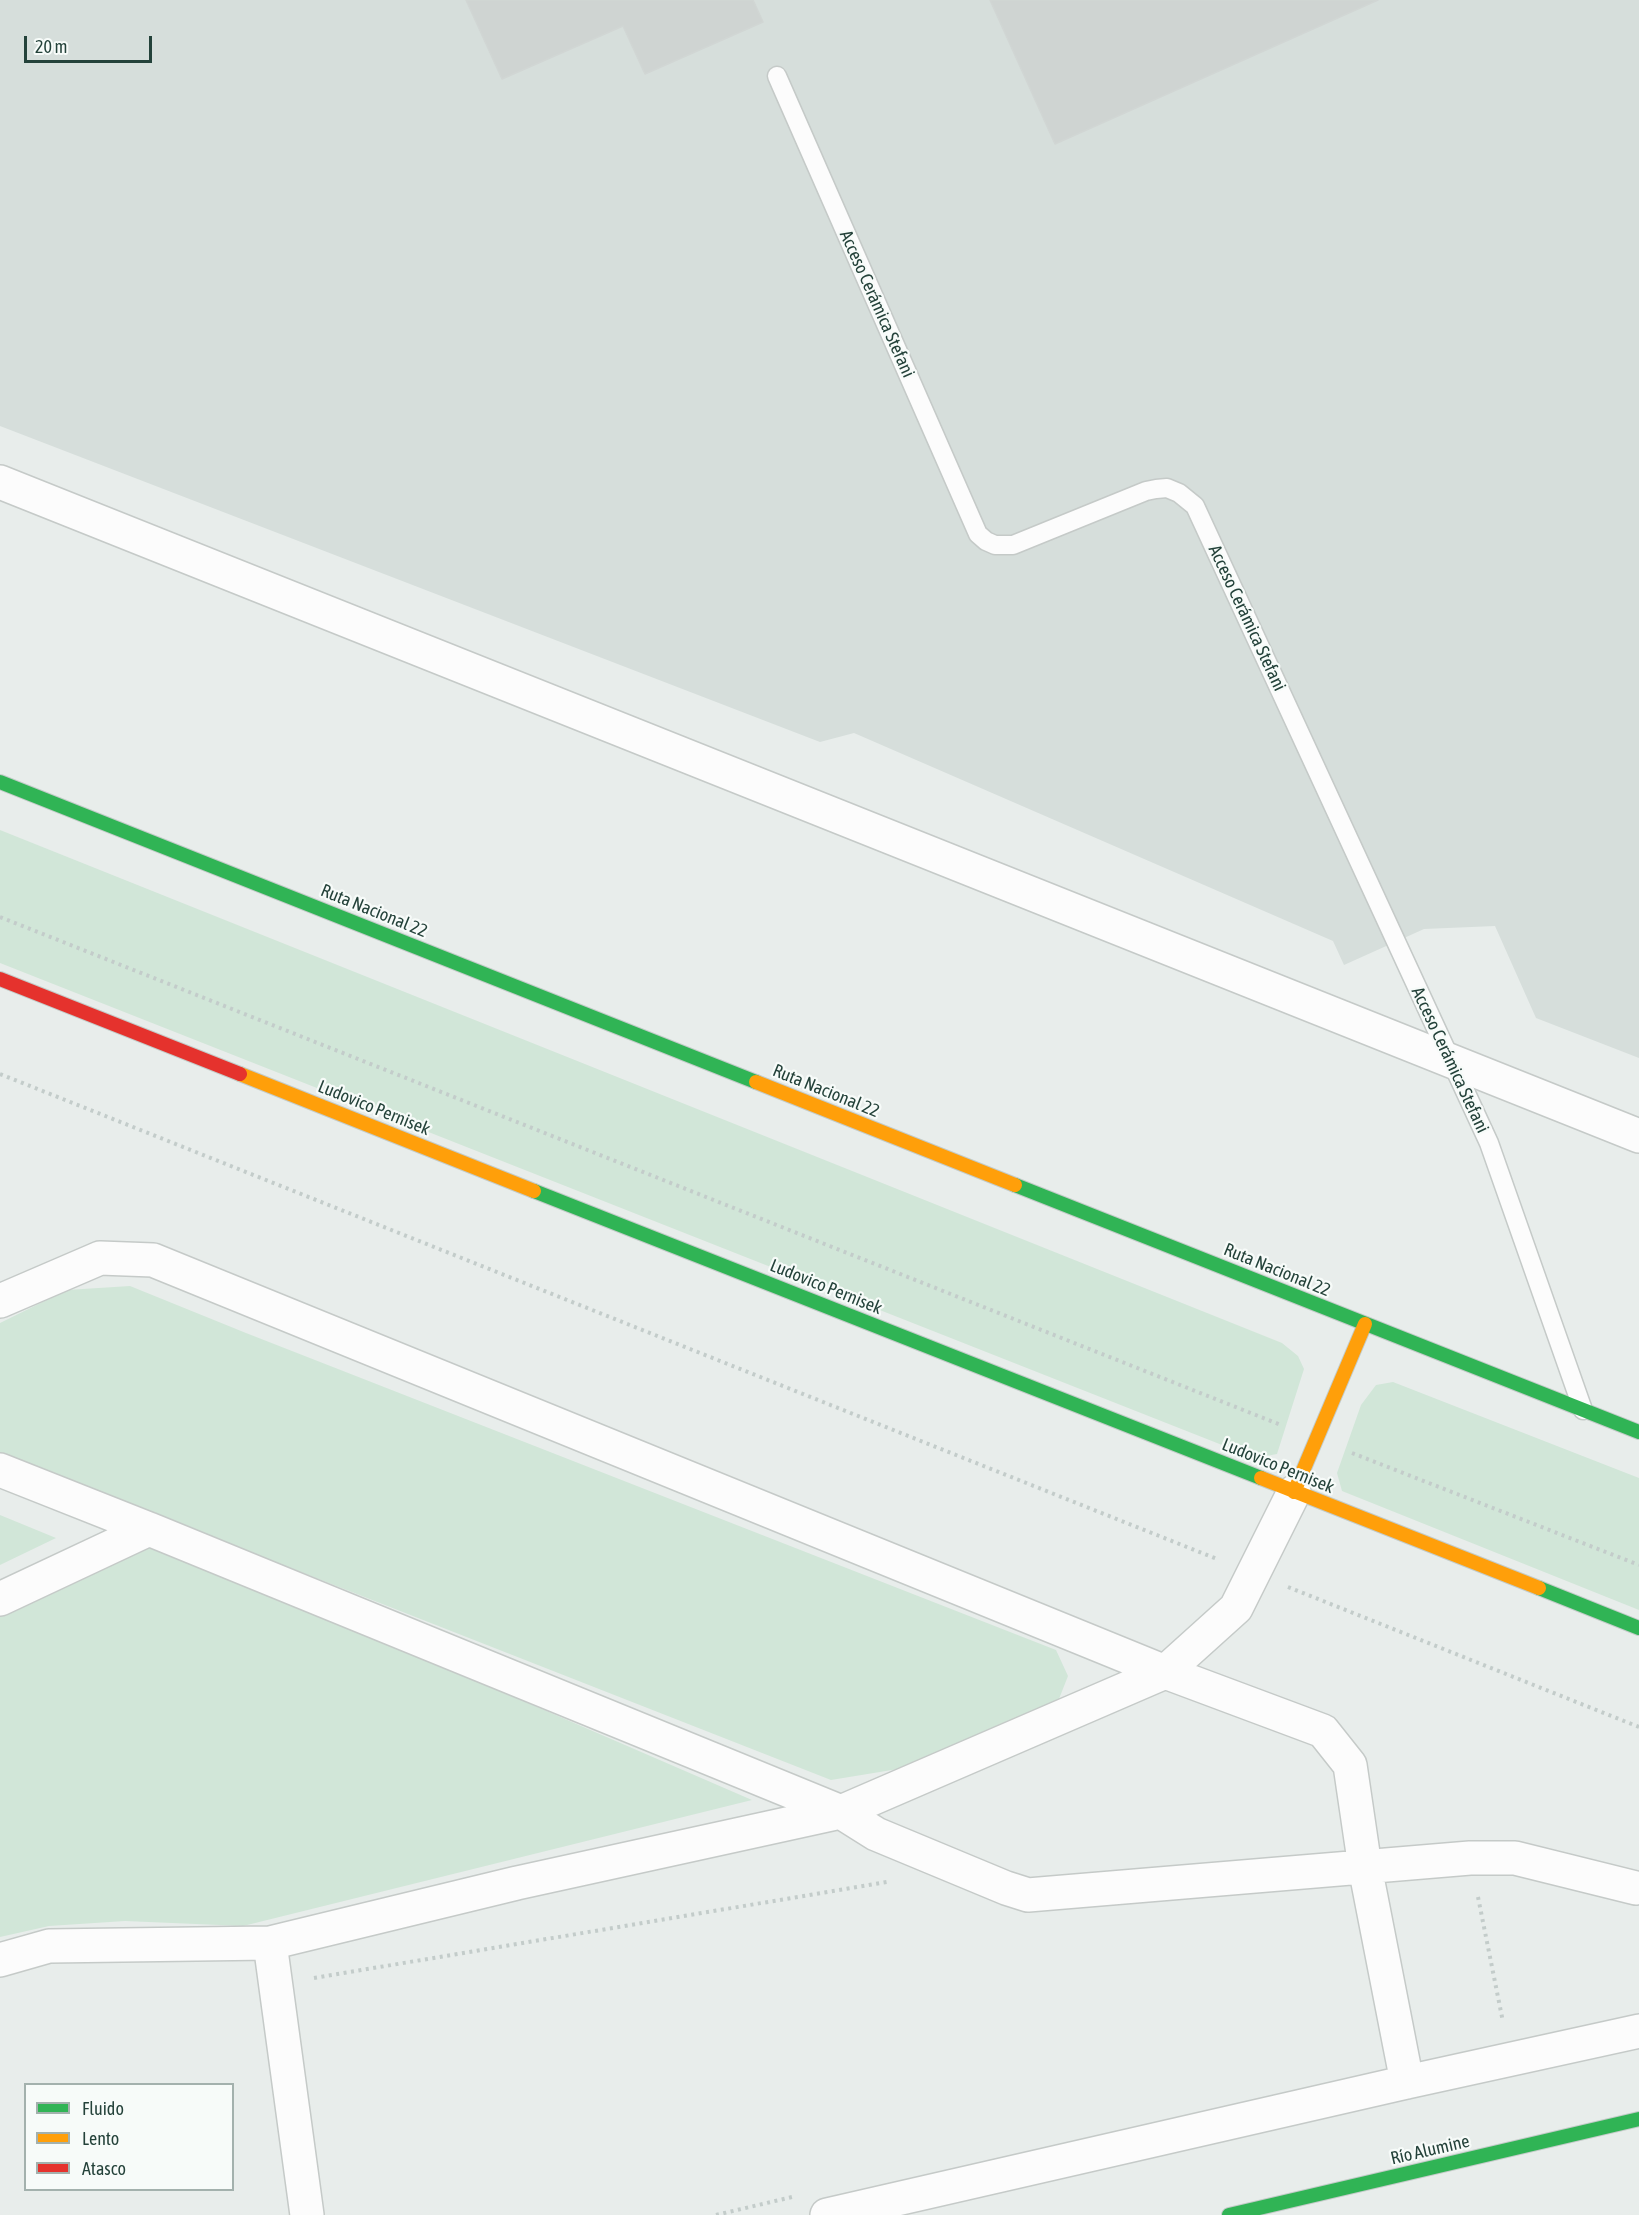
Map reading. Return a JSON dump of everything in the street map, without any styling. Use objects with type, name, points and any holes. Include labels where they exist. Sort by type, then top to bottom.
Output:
[{"type":"main road","name":"Ruta Nacional 22","points":[[0,782],[1639,1431]]},
{"type":"main road","points":[[0,790],[33,795]]},
{"type":"main road","name":"Ludovico Pernisek","points":[[0,979],[1639,1628]]},
{"type":"main road","points":[[1294,1492],[1365,1324]]},
{"type":"main road","name":"Río Alumine","points":[[1229,2215],[1639,2119]]},
{"type":"street","points":[[0,482],[1639,1136]]},
{"type":"street","points":[[0,1301],[100,1258],[153,1260],[1165,1672],[1323,1731],[1350,1765],[1365,1867],[1407,2082]]},
{"type":"street","points":[[0,1470],[841,1812],[876,1834],[1006,1888],[1028,1894],[1470,1858],[1515,1858],[1635,1888]]},
{"type":"street","points":[[0,1960],[49,1946],[270,1943],[517,1883],[841,1812],[1165,1672],[1236,1608],[1294,1492]]},
{"type":"street","points":[[0,1599],[149,1529]]},
{"type":"street","points":[[270,1943],[307,2215]]},
{"type":"street","points":[[827,2215],[1639,2031]]},
{"type":"lane","name":"Acceso Cerámica Stefani","points":[[777,76],[978,534],[995,545],[1013,545],[1156,489],[1167,488],[1179,493],[1196,506],[1499,1168],[1583,1410]]},
{"type":"path","points":[[0,917],[1639,1565]]},
{"type":"path","points":[[0,1074],[1639,1727]]},
{"type":"path","points":[[303,1980],[888,1882],[876,1834]]},
{"type":"shaded area","points":[[0,0],[1639,0],[1639,1058],[1536,1018],[1495,926],[1424,929],[1344,965],[1333,941],[854,733],[820,742],[0,426]]},
{"type":"green space","points":[[0,830],[1282,1343],[1298,1356],[1304,1369],[1277,1454],[1255,1458],[0,963]]},
{"type":"green space","points":[[130,1286],[1056,1650],[1068,1676],[1057,1704],[898,1769],[831,1780],[0,1454],[0,1323],[67,1290]]},
{"type":"green space","points":[[1393,1382],[1639,1478],[1639,1610],[1342,1491],[1337,1473],[1361,1405],[1376,1385]]},
{"type":"green space","points":[[0,1515],[56,1538],[0,1565]]},
{"type":"green space","points":[[147,1538],[752,1800],[243,1926],[125,1921],[49,1926],[0,1937],[0,1607]]},
{"type":"building","points":[[466,0],[753,0],[763,22],[645,74],[623,26],[502,79]]},
{"type":"building","points":[[990,0],[1378,0],[1055,144]]},
{"type":"traffic: fast","points":[[0,782],[756,1082]]},
{"type":"traffic: fast","points":[[1015,1185],[1639,1432]]},
{"type":"traffic: fast","points":[[534,1191],[1261,1478]]},
{"type":"traffic: fast","points":[[1539,1588],[1639,1628]]},
{"type":"traffic: fast","points":[[1229,2215],[1639,2119]]},
{"type":"traffic: slow","points":[[240,1074],[534,1191]]},
{"type":"traffic: slow","points":[[756,1082],[1015,1185]]},
{"type":"traffic: slow","points":[[1294,1492],[1365,1324]]},
{"type":"traffic: slow","points":[[1261,1478],[1539,1588]]},
{"type":"traffic: jam","points":[[0,979],[240,1074]]}]
